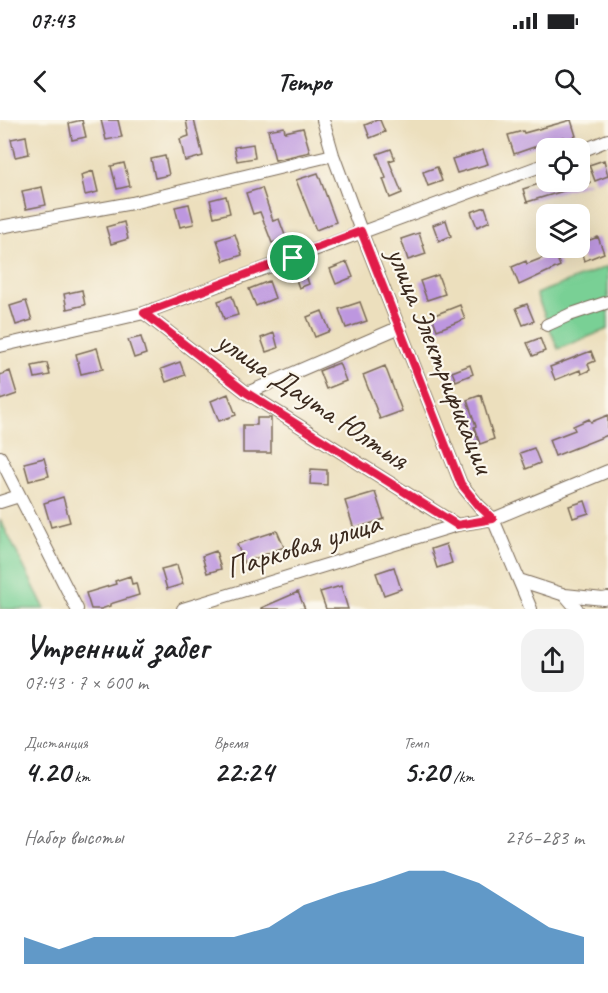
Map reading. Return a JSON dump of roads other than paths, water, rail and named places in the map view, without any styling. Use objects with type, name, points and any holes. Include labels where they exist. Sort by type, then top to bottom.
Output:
[{"type":"street","name":"улица Электрификации","points":[[323,120],[333,155],[361,231],[461,484],[493,519],[531,609]]},
{"type":"street","points":[[590,148],[608,141]]},
{"type":"street","points":[[0,227],[132,204],[333,155]]},
{"type":"street","points":[[0,346],[144,313],[536,168]]},
{"type":"street","points":[[547,326],[569,315],[608,302]]},
{"type":"street","name":"улица Даута Юлтыя","points":[[144,313],[247,393],[457,525]]},
{"type":"street","points":[[247,393],[400,327]]},
{"type":"street","points":[[0,458],[77,609]]},
{"type":"street","name":"Парковая улица","points":[[183,609],[457,525],[493,519],[608,471]]},
{"type":"street","points":[[0,502],[19,496]]},
{"type":"street","points":[[519,580],[565,596],[608,598]]},
{"type":"street","points":[[565,596],[578,609]]}]
